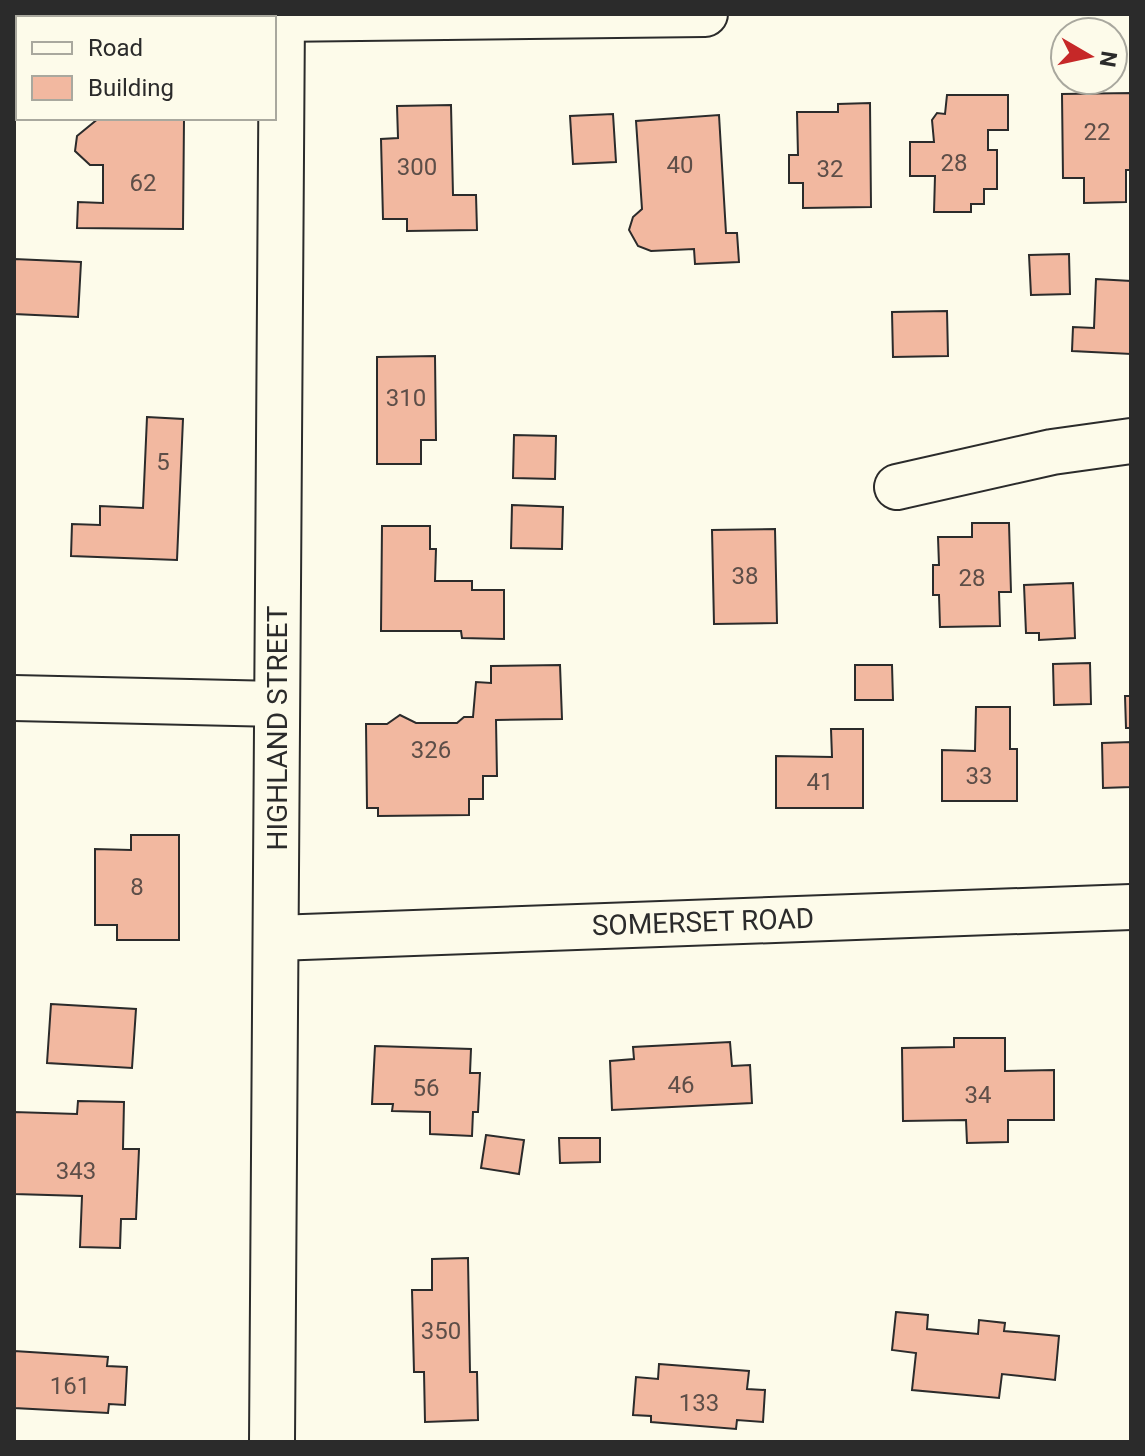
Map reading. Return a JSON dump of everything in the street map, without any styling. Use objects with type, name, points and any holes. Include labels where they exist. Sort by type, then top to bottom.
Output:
[{"type":"street","points":[[279,17],[705,14]]},
{"type":"street","name":"HIGHLAND STREET","points":[[272,1442],[279,17]]},
{"type":"street","points":[[897,487],[1052,452],[1131,441]]},
{"type":"street","points":[[14,698],[277,704]]},
{"type":"street","name":"SOMERSET ROAD","points":[[276,938],[1131,907]]},
{"type":"building","points":[[1129,93],[1131,170],[1126,170],[1126,202],[1084,203],[1084,178],[1063,178],[1062,96],[1129,96]]},
{"type":"building","points":[[947,95],[1008,95],[1008,130],[988,130],[988,150],[997,150],[997,189],[984,189],[984,204],[971,204],[971,212],[934,212],[935,176],[910,176],[910,142],[934,142],[932,120],[937,113],[945,114]]},
{"type":"building","points":[[870,103],[871,207],[803,208],[803,183],[789,183],[789,155],[798,155],[797,112],[838,112],[838,104]]},
{"type":"building","points":[[451,105],[453,195],[476,195],[477,230],[407,231],[407,219],[383,219],[381,139],[398,138],[397,106]]},
{"type":"building","points":[[613,114],[616,162],[573,164],[570,116]]},
{"type":"building","points":[[719,115],[726,233],[737,233],[739,262],[695,264],[694,249],[651,251],[638,246],[629,230],[633,217],[642,209],[636,121]]},
{"type":"building","points":[[97,120],[184,120],[183,229],[77,228],[78,202],[103,203],[103,165],[90,165],[75,151],[77,136]]},
{"type":"building","points":[[1069,254],[1070,294],[1031,295],[1029,255]]},
{"type":"building","points":[[14,259],[81,262],[78,317],[14,314]]},
{"type":"building","points":[[1096,279],[1131,281],[1131,354],[1072,351],[1073,327],[1094,328]]},
{"type":"building","points":[[947,311],[948,356],[893,357],[892,312]]},
{"type":"building","points":[[435,356],[436,440],[421,440],[421,464],[377,464],[377,357]]},
{"type":"building","points":[[147,417],[183,419],[177,560],[71,556],[72,524],[100,525],[100,506],[143,508]]},
{"type":"building","points":[[514,435],[556,436],[555,479],[513,478]]},
{"type":"building","points":[[512,505],[563,507],[562,549],[511,548]]},
{"type":"building","points":[[972,523],[1009,523],[1011,592],[999,592],[1000,626],[940,627],[939,595],[933,595],[933,565],[939,565],[938,537],[972,537]]},
{"type":"building","points":[[382,526],[430,526],[430,549],[436,549],[435,581],[472,581],[472,590],[504,590],[504,639],[462,638],[461,631],[381,631]]},
{"type":"building","points":[[775,529],[777,623],[714,624],[712,530]]},
{"type":"building","points":[[1073,583],[1075,638],[1039,640],[1039,633],[1026,633],[1024,585]]},
{"type":"building","points":[[1090,663],[1091,704],[1054,705],[1053,664]]},
{"type":"building","points":[[560,665],[562,719],[496,720],[497,776],[483,776],[483,799],[469,799],[469,815],[378,816],[378,808],[367,808],[366,724],[387,724],[400,715],[416,723],[457,723],[464,717],[473,717],[476,682],[491,683],[491,666]]},
{"type":"building","points":[[855,665],[892,665],[893,700],[855,700]]},
{"type":"building","points":[[1125,696],[1131,696],[1131,728],[1126,728]]},
{"type":"building","points":[[976,707],[1010,707],[1010,749],[1017,749],[1017,801],[942,801],[942,750],[975,751]]},
{"type":"building","points":[[831,729],[863,729],[863,808],[776,808],[776,756],[832,757]]},
{"type":"building","points":[[1131,742],[1131,787],[1103,788],[1102,743]]},
{"type":"building","points":[[131,835],[179,835],[179,940],[117,940],[117,925],[95,925],[95,849],[131,850]]},
{"type":"building","points":[[51,1004],[136,1009],[132,1068],[47,1063]]},
{"type":"building","points":[[954,1038],[1005,1038],[1005,1071],[1054,1070],[1054,1120],[1008,1120],[1008,1142],[967,1143],[966,1120],[903,1121],[902,1048],[954,1047]]},
{"type":"building","points":[[730,1042],[732,1066],[750,1065],[752,1103],[612,1110],[610,1061],[634,1059],[633,1047]]},
{"type":"building","points":[[375,1046],[471,1049],[470,1073],[480,1073],[478,1112],[473,1112],[472,1136],[430,1134],[430,1112],[392,1111],[393,1104],[372,1104]]},
{"type":"building","points":[[78,1101],[124,1102],[123,1149],[139,1149],[136,1219],[121,1219],[120,1248],[80,1247],[82,1196],[14,1194],[14,1112],[77,1114]]},
{"type":"building","points":[[486,1135],[524,1140],[519,1174],[481,1168]]},
{"type":"building","points":[[559,1138],[600,1138],[600,1162],[560,1163]]},
{"type":"building","points":[[468,1258],[470,1372],[477,1372],[478,1420],[425,1422],[424,1372],[414,1372],[412,1290],[432,1290],[432,1259]]},
{"type":"building","points":[[896,1312],[928,1315],[927,1329],[978,1334],[979,1320],[1005,1323],[1004,1331],[1059,1336],[1055,1380],[1002,1374],[999,1398],[912,1390],[916,1353],[892,1350]]},
{"type":"building","points":[[14,1351],[108,1357],[107,1366],[127,1367],[125,1405],[109,1404],[108,1413],[14,1408]]},
{"type":"building","points":[[659,1364],[749,1371],[747,1389],[765,1390],[763,1422],[737,1420],[736,1429],[651,1422],[651,1416],[633,1415],[636,1377],[658,1379]]}]
